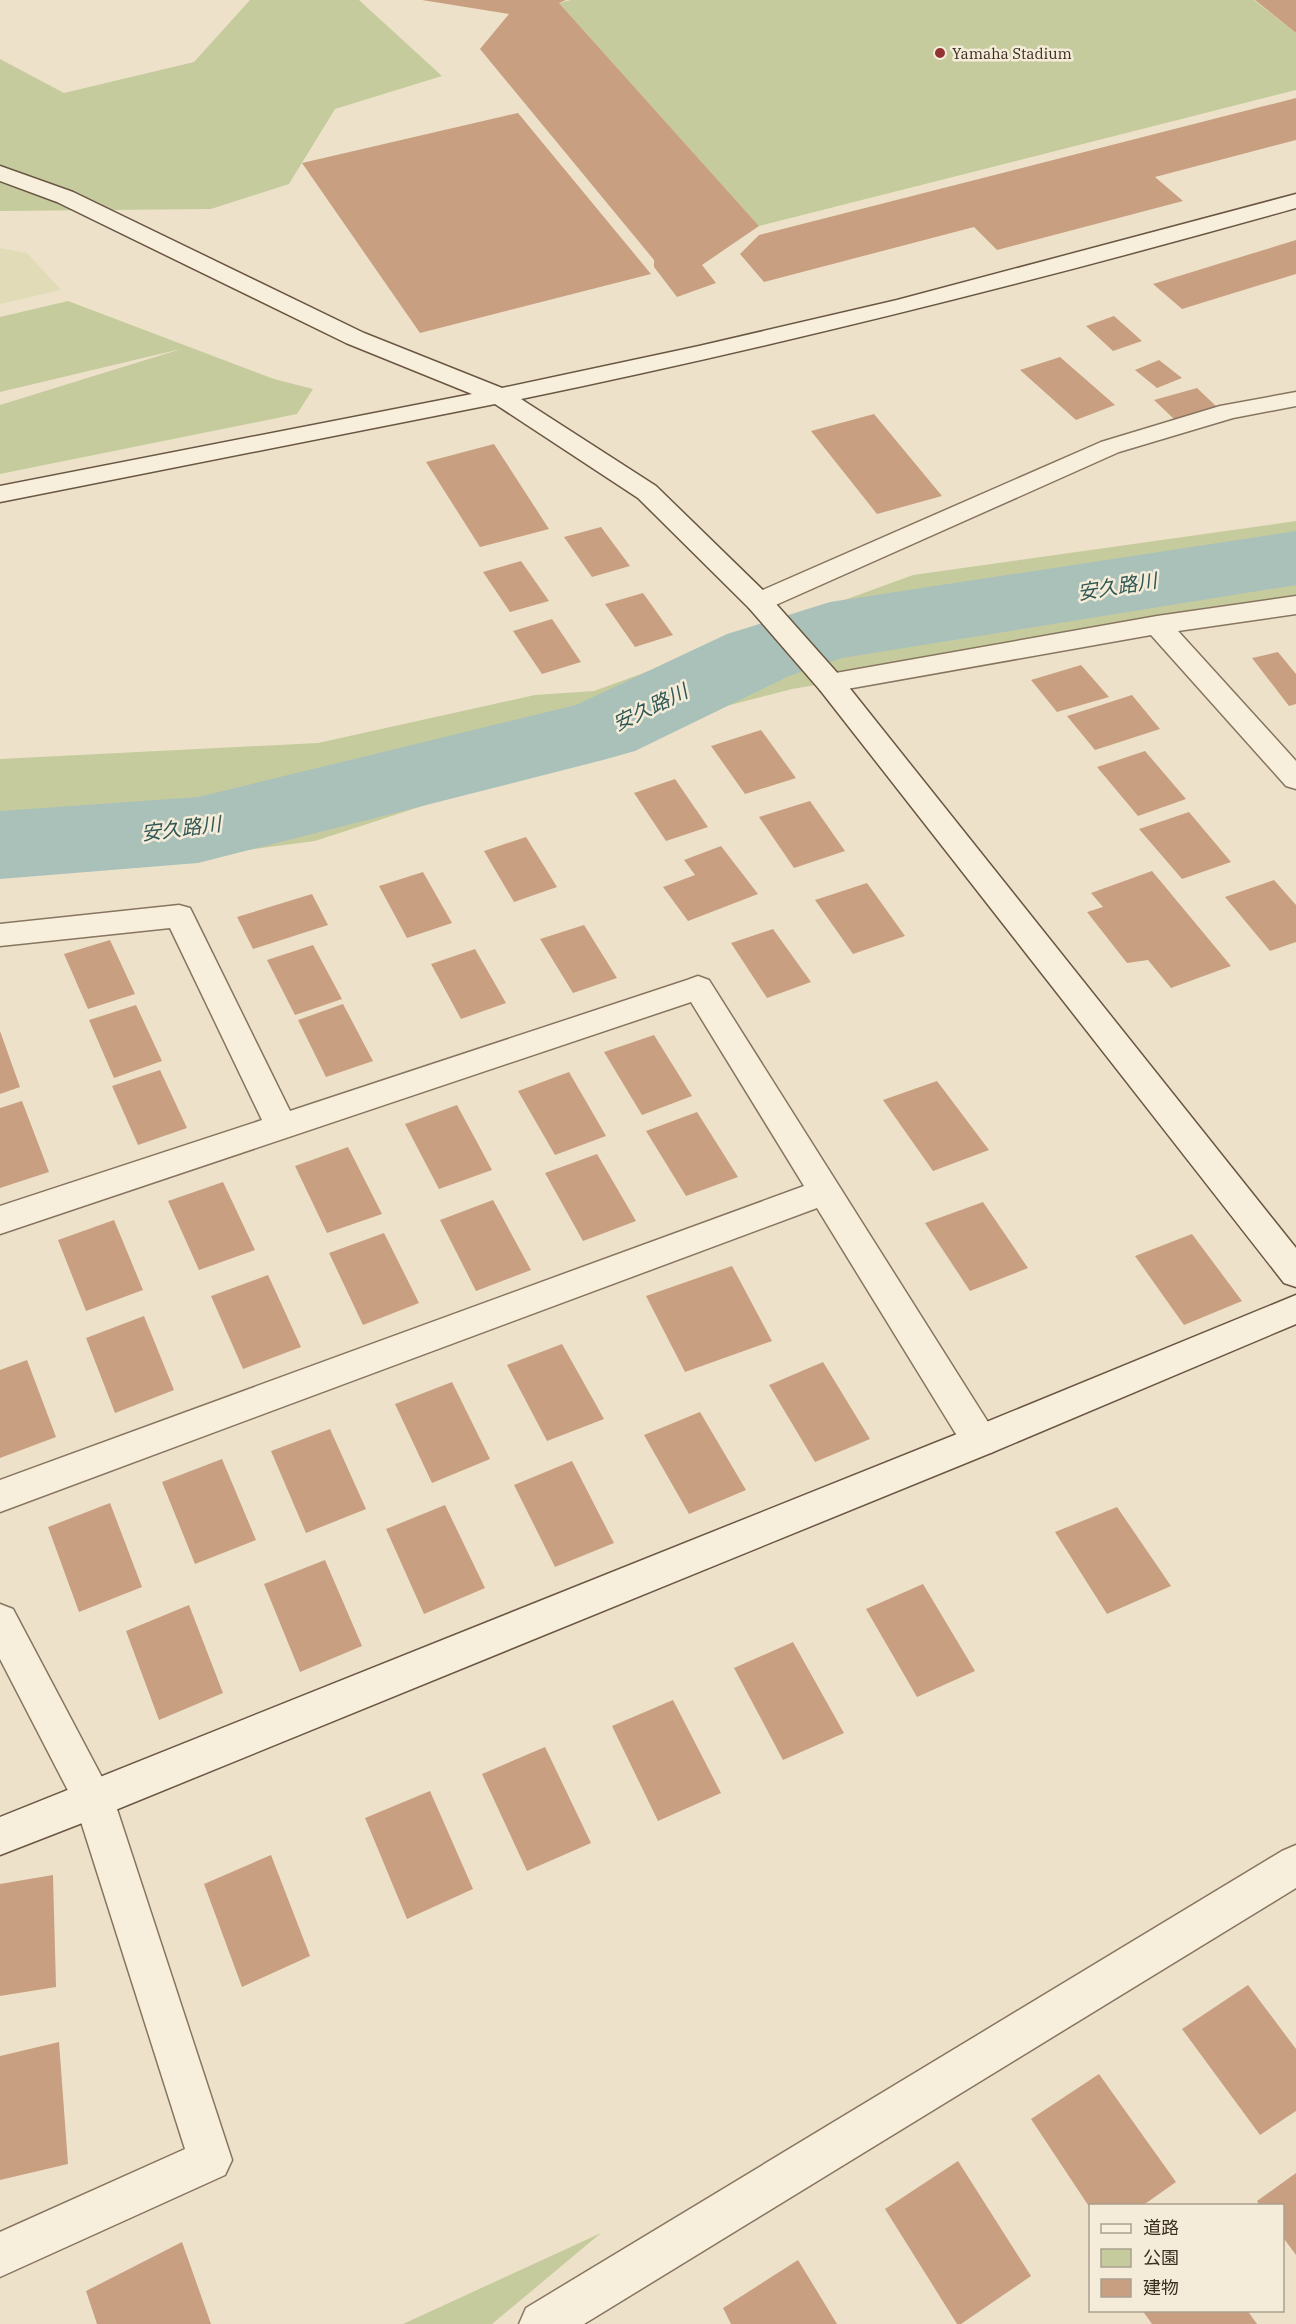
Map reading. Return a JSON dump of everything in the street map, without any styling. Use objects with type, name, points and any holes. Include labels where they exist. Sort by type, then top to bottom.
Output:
[{"type":"street","points":[[0,173],[65,197],[355,338],[500,396],[647,492],[766,610],[822,674],[1296,1273]]},
{"type":"street","points":[[0,494],[181,456],[500,396],[842,321],[1111,254],[1296,201]]},
{"type":"street","points":[[766,610],[1110,447],[1229,411],[1296,399]]},
{"type":"street","points":[[822,674],[1296,605]]},
{"type":"street","points":[[1157,626],[1296,779]]},
{"type":"street","points":[[0,935],[179,916],[281,1125]]},
{"type":"street","points":[[0,1220],[698,988],[980,1441]]},
{"type":"street","points":[[0,1497],[824,1192]]},
{"type":"street","points":[[0,1836],[980,1441],[1296,1309]]},
{"type":"street","points":[[0,1621],[94,1800],[210,2160],[0,2255]]},
{"type":"street","points":[[542,2324],[1296,1864]]},
{"type":"shaded area","points":[[0,248],[27,253],[61,290],[0,304]]},
{"type":"green space","points":[[250,0],[359,0],[442,76],[335,109],[289,184],[211,209],[0,211],[0,59],[64,93],[194,62]]},
{"type":"green space","points":[[571,0],[1254,0],[1296,33],[1296,90],[759,226],[559,3]]},
{"type":"green space","points":[[68,301],[274,379],[313,389],[297,414],[0,474],[0,405],[181,349],[0,392],[0,317]]},
{"type":"green space","points":[[1296,521],[1296,605],[792,689],[583,743],[499,781],[315,841],[85,871],[0,873],[0,759],[318,743],[535,695],[594,691],[913,575]]},
{"type":"green space","points":[[601,2233],[492,2324],[403,2324]]},
{"type":"building","points":[[422,0],[566,0],[559,3],[759,226],[702,265],[716,283],[677,297],[654,267],[654,260],[480,49],[509,14]]},
{"type":"building","points":[[1255,0],[1296,0],[1296,33]]},
{"type":"building","points":[[1296,98],[1296,140],[1155,177],[1183,201],[997,250],[974,227],[764,282],[740,254],[759,235]]},
{"type":"building","points":[[518,113],[651,274],[420,333],[302,163]]},
{"type":"building","points":[[1296,240],[1296,274],[1182,309],[1153,284]]},
{"type":"building","points":[[1114,316],[1142,341],[1113,351],[1086,326]]},
{"type":"building","points":[[1060,357],[1115,405],[1076,420],[1020,370]]},
{"type":"building","points":[[1159,360],[1182,378],[1157,388],[1135,370]]},
{"type":"building","points":[[1197,388],[1217,407],[1174,419],[1154,400]]},
{"type":"building","points":[[874,414],[942,496],[877,514],[811,431]]},
{"type":"building","points":[[494,444],[549,529],[480,547],[426,462]]},
{"type":"building","points":[[601,527],[630,566],[592,577],[564,537]]},
{"type":"building","points":[[521,561],[549,601],[510,612],[483,572]]},
{"type":"building","points":[[643,593],[673,635],[635,647],[605,604]]},
{"type":"building","points":[[552,619],[581,662],[542,674],[513,631]]},
{"type":"building","points":[[1278,652],[1296,674],[1296,704],[1289,706],[1252,658]]},
{"type":"building","points":[[1081,665],[1109,697],[1057,712],[1031,680]]},
{"type":"building","points":[[1132,695],[1160,729],[1095,750],[1067,716]]},
{"type":"building","points":[[761,730],[796,778],[745,794],[711,746]]},
{"type":"building","points":[[1145,751],[1186,799],[1138,816],[1097,767]]},
{"type":"building","points":[[675,779],[708,827],[666,841],[634,793]]},
{"type":"building","points":[[810,801],[845,851],[794,868],[759,817]]},
{"type":"building","points":[[1189,812],[1231,862],[1182,879],[1139,829]]},
{"type":"building","points":[[526,837],[557,887],[514,902],[484,851]]},
{"type":"building","points":[[721,846],[758,894],[688,921],[663,887],[695,875],[684,860]]},
{"type":"building","points":[[1152,871],[1231,966],[1171,988],[1148,960],[1127,963],[1087,912],[1103,907],[1091,893]]},
{"type":"building","points":[[423,872],[452,923],[407,938],[379,886]]},
{"type":"building","points":[[1274,880],[1296,905],[1296,942],[1270,951],[1225,897]]},
{"type":"building","points":[[867,883],[905,936],[853,954],[815,900]]},
{"type":"building","points":[[312,894],[328,925],[253,949],[237,917]]},
{"type":"building","points":[[584,925],[617,978],[573,993],[540,939]]},
{"type":"building","points":[[773,929],[811,982],[767,998],[731,943]]},
{"type":"building","points":[[110,940],[135,994],[88,1009],[64,954]]},
{"type":"building","points":[[313,945],[342,999],[295,1015],[267,960]]},
{"type":"building","points":[[475,949],[506,1003],[461,1019],[431,964]]},
{"type":"building","points":[[343,1004],[373,1061],[326,1077],[298,1020]]},
{"type":"building","points":[[136,1005],[162,1061],[114,1078],[89,1020]]},
{"type":"building","points":[[0,1031],[20,1087],[0,1094]]},
{"type":"building","points":[[654,1035],[692,1096],[642,1115],[604,1052]]},
{"type":"building","points":[[160,1070],[187,1128],[138,1145],[112,1086]]},
{"type":"building","points":[[569,1072],[606,1136],[555,1155],[518,1091]]},
{"type":"building","points":[[937,1081],[989,1150],[933,1171],[883,1100]]},
{"type":"building","points":[[22,1101],[49,1172],[0,1188],[0,1108]]},
{"type":"building","points":[[457,1105],[492,1170],[439,1189],[405,1124]]},
{"type":"building","points":[[697,1112],[738,1177],[686,1196],[646,1131]]},
{"type":"building","points":[[348,1147],[382,1214],[327,1233],[295,1166]]},
{"type":"building","points":[[597,1154],[636,1221],[583,1241],[545,1173]]},
{"type":"building","points":[[223,1182],[255,1250],[199,1270],[168,1201]]},
{"type":"building","points":[[493,1200],[531,1270],[476,1291],[440,1220]]},
{"type":"building","points":[[983,1202],[1028,1268],[970,1291],[925,1223]]},
{"type":"building","points":[[114,1220],[143,1290],[86,1311],[58,1240]]},
{"type":"building","points":[[384,1233],[419,1303],[363,1325],[329,1253]]},
{"type":"building","points":[[1192,1234],[1242,1301],[1184,1325],[1135,1256]]},
{"type":"building","points":[[732,1266],[772,1341],[685,1372],[646,1296]]},
{"type":"building","points":[[268,1275],[301,1347],[243,1369],[211,1296]]},
{"type":"building","points":[[144,1316],[174,1390],[115,1413],[86,1338]]},
{"type":"building","points":[[562,1344],[604,1419],[547,1441],[507,1365]]},
{"type":"building","points":[[27,1360],[56,1437],[0,1458],[0,1370]]},
{"type":"building","points":[[823,1362],[870,1439],[815,1462],[769,1385]]},
{"type":"building","points":[[452,1382],[490,1459],[432,1483],[395,1404]]},
{"type":"building","points":[[700,1412],[746,1490],[689,1514],[644,1435]]},
{"type":"building","points":[[330,1429],[366,1509],[306,1533],[271,1451]]},
{"type":"building","points":[[222,1459],[256,1540],[195,1564],[162,1482]]},
{"type":"building","points":[[572,1461],[614,1543],[555,1567],[514,1485]]},
{"type":"building","points":[[110,1503],[142,1587],[79,1612],[48,1527]]},
{"type":"building","points":[[445,1505],[485,1588],[424,1614],[386,1529]]},
{"type":"building","points":[[1117,1507],[1171,1586],[1107,1614],[1055,1532]]},
{"type":"building","points":[[325,1560],[362,1646],[300,1672],[264,1584]]},
{"type":"building","points":[[923,1584],[975,1671],[917,1697],[866,1609]]},
{"type":"building","points":[[189,1605],[223,1693],[159,1720],[126,1631]]},
{"type":"building","points":[[793,1642],[844,1733],[783,1760],[734,1668]]},
{"type":"building","points":[[673,1700],[721,1793],[658,1821],[612,1726]]},
{"type":"building","points":[[545,1747],[591,1843],[527,1871],[482,1774]]},
{"type":"building","points":[[430,1791],[473,1889],[407,1919],[365,1818]]},
{"type":"building","points":[[271,1855],[310,1956],[242,1987],[204,1884]]},
{"type":"building","points":[[53,1875],[56,1987],[0,1996],[0,1884]]},
{"type":"building","points":[[1248,1985],[1296,2049],[1296,2111],[1260,2135],[1182,2029]]},
{"type":"building","points":[[59,2042],[68,2164],[0,2180],[0,2056]]},
{"type":"building","points":[[1099,2074],[1176,2182],[1145,2204],[1089,2204],[1089,2206],[1031,2119]]},
{"type":"building","points":[[958,2161],[1031,2276],[961,2324],[957,2324],[885,2209]]},
{"type":"building","points":[[1296,2173],[1296,2255],[1284,2239],[1284,2204],[1259,2204],[1257,2201]]},
{"type":"building","points":[[182,2242],[211,2324],[97,2324],[86,2291]]},
{"type":"building","points":[[798,2260],[837,2324],[731,2324],[723,2308]]},
{"type":"building","points":[[1143,2312],[1248,2312],[1257,2324],[1152,2324]]},
{"type":"waterway","name":"安久路川","points":[[0,845],[198,830],[603,729],[758,655],[830,631],[1296,558]]},
{"type":"place","name":"Yamaha Stadium","points":[[940,53]]}]
